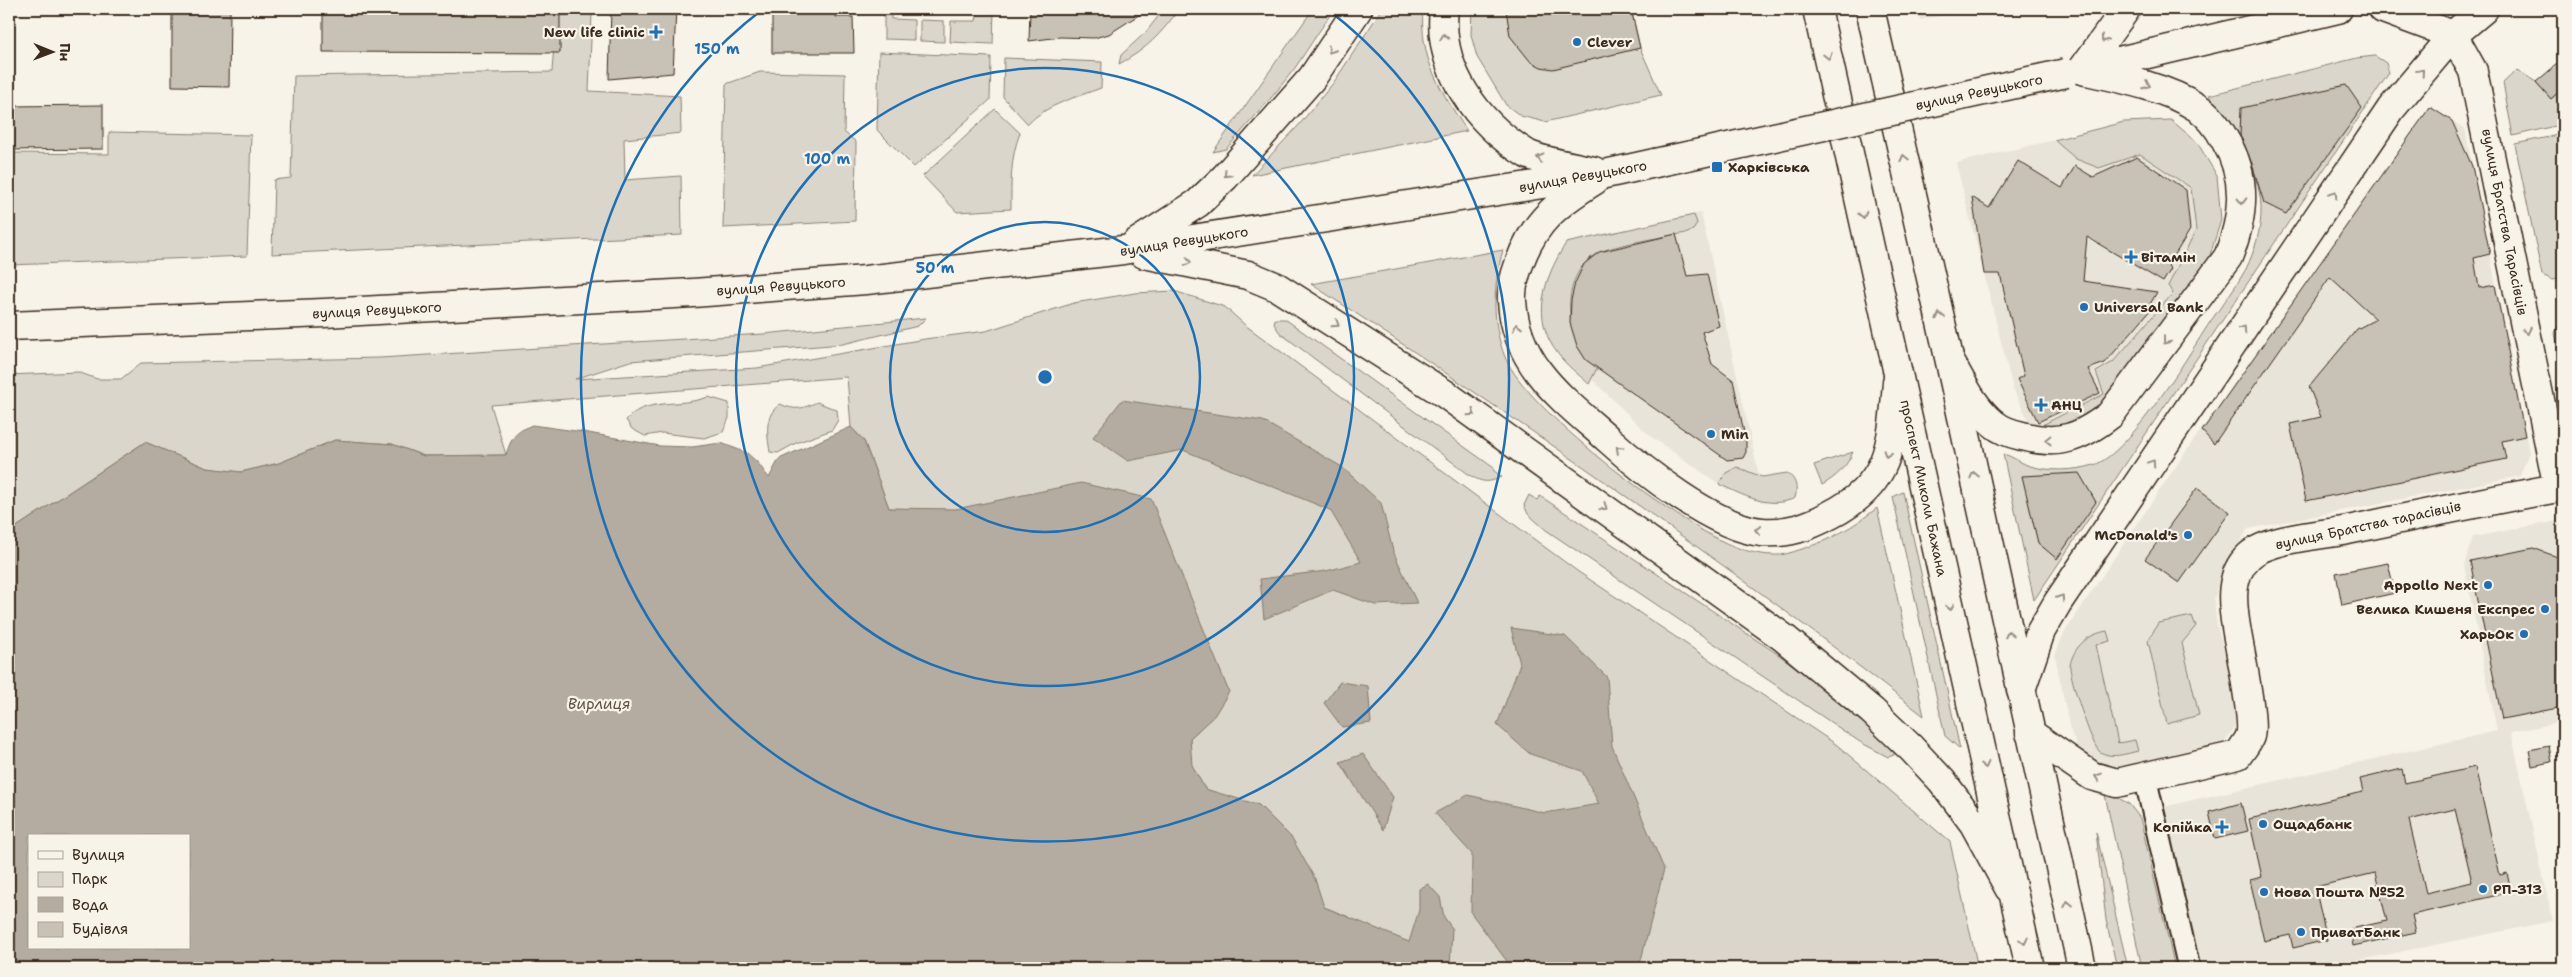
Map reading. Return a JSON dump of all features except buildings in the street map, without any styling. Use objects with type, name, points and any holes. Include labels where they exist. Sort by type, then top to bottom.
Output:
[{"type":"main road","points":[[1123,250],[1198,202],[1225,177],[1312,78],[1358,9]]},
{"type":"main road","points":[[1444,9],[1442,27],[1446,52],[1457,81],[1485,120],[1528,154],[1605,174]]},
{"type":"main road","name":"проспект Миколи Бажана","points":[[1817,9],[2030,968]]},
{"type":"main road","points":[[1870,9],[1950,362],[2082,968]]},
{"type":"main road","points":[[1950,362],[1978,408],[1995,425],[2010,433],[2041,441],[2066,440],[2088,432],[2110,415],[2228,257],[2237,233],[2242,209],[2241,182],[2234,154],[2219,130],[2199,108],[2145,84],[2074,72],[2126,9]]},
{"type":"main road","name":"вулиця Ревуцького","points":[[9,326],[324,313],[693,293],[866,280],[1123,250],[1605,174],[2074,72],[2338,9]]},
{"type":"main road","points":[[2383,9],[2453,35]]},
{"type":"main road","points":[[2021,690],[2041,631],[2058,602],[2391,109],[2453,35],[2484,9]]},
{"type":"main road","name":"вулиця Братства Тарасівців","points":[[2453,35],[2473,71],[2479,93],[2561,489]]},
{"type":"main road","points":[[1605,174],[1569,196],[1542,218],[1525,244],[1515,274],[1511,299],[1515,324],[1523,351],[1539,374],[1564,400],[1642,469],[1708,511],[1739,526],[1761,532],[1790,531],[1809,526],[1842,509],[1876,479],[1886,457],[1893,430],[1898,371]]},
{"type":"main road","points":[[1123,250],[1248,275],[1278,287],[1445,394],[1628,524],[1784,638],[1872,711],[1911,748],[1942,781],[1974,824],[2015,899]]},
{"type":"main road","name":"вулиця Братства тарасівців","points":[[2030,733],[2092,776],[2117,783],[2238,755],[2250,735],[2249,705],[2233,611],[2233,584],[2239,569],[2250,555],[2269,545],[2561,489]]},
{"type":"street","points":[[2145,777],[2189,968]]},
{"type":"shaded area","points":[[1917,9],[1969,9],[1920,20]]},
{"type":"shaded area","points":[[2430,107],[2465,129],[2529,452],[2520,476],[2248,529],[2221,574],[2214,600],[2217,625],[2238,703],[2234,730],[2211,756],[2134,775],[2099,767],[2080,753],[2070,730],[2055,655],[2064,633],[2182,457]]},
{"type":"shaded area","points":[[2054,140],[2076,159],[2099,168],[2140,154],[2191,188],[2196,231],[2168,286],[2174,292],[2113,362],[2096,372],[2104,393],[2033,429],[2013,389],[1956,163]]},
{"type":"shaded area","points":[[1701,213],[1760,480],[1725,488],[1650,436],[1570,358],[1566,243]]},
{"type":"shaded area","points":[[2563,520],[2563,722],[2511,732],[2553,921],[2321,968],[2199,968],[2162,807],[2497,731],[2464,565],[2473,537]]},
{"type":"green space","points":[[884,9],[891,9],[891,19],[914,20],[914,40],[884,39]]},
{"type":"green space","points":[[978,9],[994,9],[993,44],[950,42],[951,21],[976,21]]},
{"type":"green space","points":[[1164,9],[1179,9],[1153,40],[1119,64],[1121,55],[1146,32]]},
{"type":"green space","points":[[1313,9],[1334,9],[1295,68],[1271,98],[1226,149],[1213,152]]},
{"type":"green space","points":[[1382,9],[1423,9],[1423,27],[1428,59],[1441,88],[1467,131],[1252,175],[1299,125],[1334,82]]},
{"type":"green space","points":[[1472,9],[1631,9],[1640,48],[1661,95],[1545,122],[1521,116],[1506,105],[1477,57],[1471,35]]},
{"type":"green space","points":[[592,13],[589,91],[680,96],[681,133],[624,139],[625,180],[681,176],[682,235],[272,254],[274,180],[291,178],[294,76],[552,72],[556,16]]},
{"type":"green space","points":[[920,20],[944,21],[944,42],[920,41]]},
{"type":"green space","points":[[879,52],[991,57],[990,100],[914,167],[877,130]]},
{"type":"green space","points":[[2375,56],[2386,63],[2389,73],[2034,600],[2003,454],[2027,465],[2052,470],[2086,467],[2108,457],[2141,423],[2157,402],[2242,276],[2255,247],[2261,215],[2256,178],[2235,133],[2209,95],[2357,58]]},
{"type":"green space","points":[[1004,58],[1102,62],[1101,88],[1052,107],[1035,117],[1028,124],[1003,97]]},
{"type":"green space","points":[[2517,70],[2536,82],[2551,99],[2563,88],[2563,124],[2513,136],[2503,83]]},
{"type":"green space","points":[[760,72],[845,74],[844,132],[856,142],[855,221],[723,228],[726,84]]},
{"type":"green space","points":[[995,109],[1020,133],[1013,161],[1011,209],[957,212],[923,176]]},
{"type":"green space","points":[[2171,120],[2197,142],[2217,176],[2221,220],[2205,271],[2109,403],[2077,423],[2051,427],[2040,426],[2104,394],[2096,372],[2113,362],[2173,293],[2168,286],[2196,230],[2191,188],[2140,154],[2099,168],[2076,159],[2054,140],[2124,122]]},
{"type":"green space","points":[[109,132],[251,135],[247,256],[9,265],[9,153],[109,154]]},
{"type":"green space","points":[[2563,134],[2563,278],[2553,280],[2542,275],[2515,144]]},
{"type":"green space","points":[[1694,215],[1697,223],[1694,229],[1688,233],[1605,250],[1585,263],[1576,277],[1571,292],[1572,326],[1577,343],[1586,357],[1597,368],[1589,384],[1568,366],[1558,354],[1549,340],[1544,326],[1542,312],[1546,284],[1566,243]]},
{"type":"green space","points":[[1503,250],[1496,290],[1497,331],[1505,357],[1518,379],[1569,432],[1602,460],[1669,509],[1727,544],[1753,552],[1777,555],[1788,554],[1832,537],[1877,508],[1924,716],[1699,548],[1545,440],[1311,284]]},
{"type":"green space","points":[[1174,291],[1225,307],[1245,325],[1577,571],[1837,745],[1950,842],[1978,968],[1422,968],[1349,917],[1324,907],[1217,793],[1205,789],[1190,763],[1190,738],[1205,724],[985,515],[889,508],[864,441],[851,427],[847,377],[491,405],[506,455],[424,456],[392,444],[335,440],[279,463],[241,472],[207,468],[145,442],[9,532],[9,375],[78,372],[97,379],[121,379],[141,363],[380,358],[763,334],[926,318],[918,326],[843,344],[630,361],[575,379],[757,368],[925,339],[986,331],[1074,303],[1135,293]]},
{"type":"green space","points":[[1275,319],[1285,319],[1494,468],[1493,470],[1502,477],[1486,481],[1471,476],[1280,333],[1274,324]]},
{"type":"green space","points":[[2561,321],[2563,321],[2563,373],[2555,333]]},
{"type":"green space","points":[[708,397],[729,403],[729,418],[723,432],[704,438],[662,433],[645,436],[632,429],[626,420],[643,408]]},
{"type":"green space","points":[[817,402],[837,410],[838,420],[832,430],[796,443],[778,453],[770,452],[768,425],[771,414],[775,409],[780,404],[790,408],[799,408]]},
{"type":"green space","points":[[1853,452],[1840,472],[1822,485],[1814,465]]},
{"type":"green space","points":[[1737,467],[1762,477],[1787,473],[1796,484],[1795,498],[1785,501],[1766,502],[1756,500],[1719,484],[1726,473]]},
{"type":"green space","points":[[1903,492],[1960,749],[1945,736],[1893,497]]},
{"type":"green space","points":[[1529,495],[1537,500],[1540,496],[1779,655],[1832,694],[1895,749],[1894,755],[1888,757],[1860,742],[1546,530],[1528,514],[1524,505]]},
{"type":"green space","points":[[2192,616],[2196,626],[2182,643],[2199,715],[2167,724],[2148,641],[2158,623]]},
{"type":"green space","points":[[2107,631],[2110,641],[2096,645],[2118,743],[2135,740],[2138,751],[2119,755],[2105,754],[2096,747],[2073,683],[2070,666],[2078,647],[2083,642],[2094,635]]},
{"type":"green space","points":[[2104,790],[2129,804],[2140,818],[2175,968],[2142,968]]},
{"type":"green space","points":[[2096,832],[2128,968],[2117,968],[2106,920]]},
{"type":"water","points":[[1122,400],[1263,421],[1342,467],[1381,503],[1393,551],[1417,603],[1375,605],[1333,590],[1264,619],[1260,579],[1326,571],[1361,562],[1330,510],[1183,450],[1128,461],[1093,437]]},
{"type":"water","name":"Вирлиця","points":[[532,425],[660,446],[692,447],[721,443],[747,453],[758,463],[769,478],[779,459],[851,427],[864,441],[889,508],[956,509],[1081,483],[1151,499],[1229,692],[1214,716],[1190,738],[1192,765],[1205,789],[1259,805],[1292,838],[1315,879],[1324,907],[1409,942],[1419,910],[1419,889],[1428,884],[1440,897],[1444,917],[1452,928],[1450,968],[9,968],[9,532],[145,442],[207,468],[241,472],[279,463],[335,440],[392,444],[424,456],[506,455],[514,436]]},
{"type":"water","points":[[1511,628],[1565,636],[1607,677],[1612,746],[1664,869],[1639,968],[1512,968],[1471,913],[1472,854],[1435,813],[1468,795],[1545,813],[1599,804],[1582,771],[1530,754],[1497,725],[1520,664]]},
{"type":"water","points":[[1340,682],[1368,686],[1371,723],[1342,727],[1324,703]]},
{"type":"water","points":[[1363,754],[1393,797],[1383,830],[1340,762]]},
{"type":"place","name":"New life clinic","points":[[656,32]]},
{"type":"place","name":"Clever","points":[[1577,42]]},
{"type":"place","name":"Харківська","points":[[1717,167]]},
{"type":"place","name":"Вітамін","points":[[2131,257]]},
{"type":"place","name":"Universal Bank","points":[[2084,307]]},
{"type":"place","name":"АНЦ","points":[[2041,405]]},
{"type":"place","name":"Min","points":[[1711,434]]},
{"type":"place","name":"McDonald's","points":[[2188,535]]},
{"type":"place","name":"Appollo Next","points":[[2488,585]]},
{"type":"place","name":"Велика Кишеня Експрес","points":[[2545,609]]},
{"type":"place","name":"ХарьОк","points":[[2524,634]]},
{"type":"place","name":"Ощадбанк","points":[[2263,824]]},
{"type":"place","name":"Копійка","points":[[2222,827]]},
{"type":"place","name":"РП-313","points":[[2483,889]]},
{"type":"place","name":"Нова Пошта №52","points":[[2264,892]]},
{"type":"place","name":"ПриватБанк","points":[[2301,932]]}]
